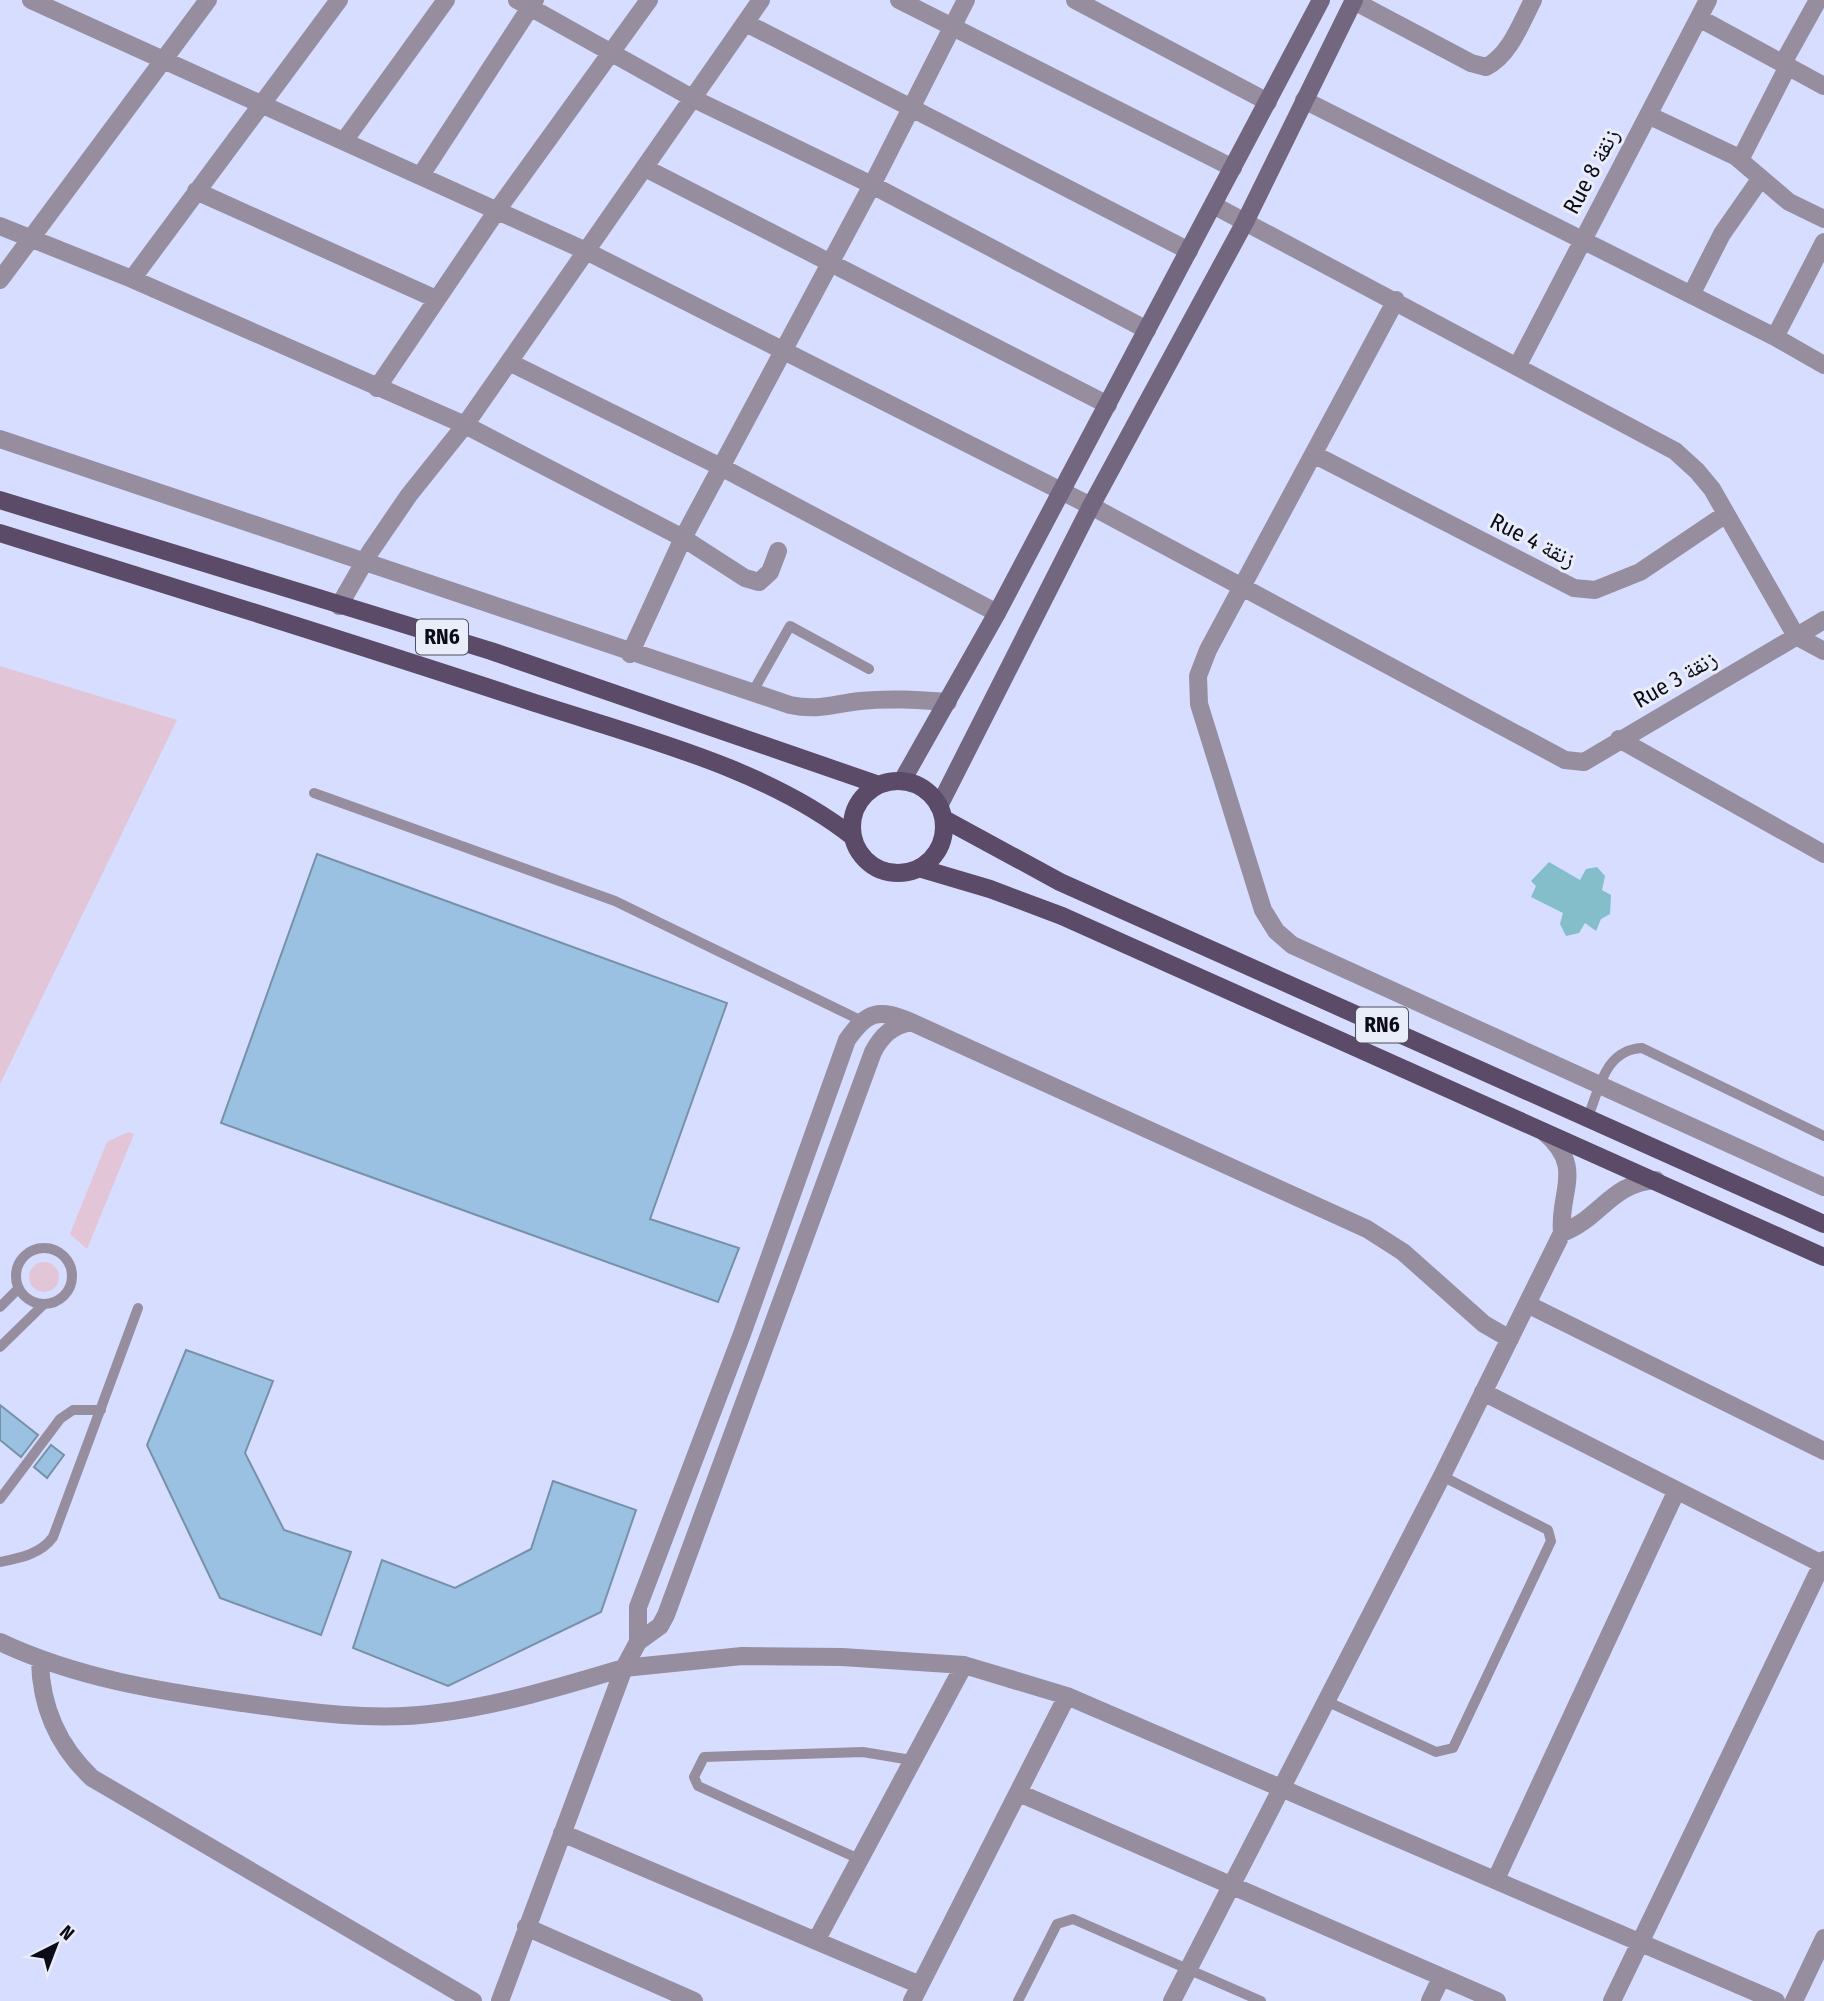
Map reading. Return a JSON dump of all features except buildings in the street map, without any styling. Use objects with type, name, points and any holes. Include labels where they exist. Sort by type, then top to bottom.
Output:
[{"type":"main road","name":"RN6","points":[[0,500],[491,651],[879,785],[902,781],[924,789],[942,813],[1060,882],[1824,1224]]},
{"type":"main road","name":"RN6","points":[[0,533],[315,631],[708,761],[786,795],[819,813],[853,837],[864,858],[884,871],[908,872],[919,868],[990,889],[1062,916],[1824,1257]]},
{"type":"main road","points":[[853,837],[855,812],[860,801],[879,785]]},
{"type":"main road","points":[[919,868],[937,853],[944,831],[942,813]]},
{"type":"street","name":"Rue 3 زنقة","points":[[31,0],[167,59],[586,251],[1091,506],[1565,760],[1584,762],[1824,620]]},
{"type":"street","points":[[0,280],[167,59],[208,0]]},
{"type":"street","points":[[132,279],[339,0]]},
{"type":"street","points":[[344,141],[446,0]]},
{"type":"street","points":[[377,388],[498,209],[649,0]]},
{"type":"street","points":[[340,606],[409,495],[465,425],[761,0]]},
{"type":"street","points":[[899,0],[1233,168]]},
{"type":"street","points":[[631,654],[683,538],[872,185],[966,0]]},
{"type":"street","points":[[1075,0],[1268,102]]},
{"type":"street","points":[[902,781],[998,612],[1321,0]]},
{"type":"street","points":[[942,813],[1091,506],[1245,222],[1354,0],[1471,63],[1486,67],[1495,62],[1508,46],[1533,0]]},
{"type":"street","name":"Rue 8 زنقة","points":[[1518,365],[1708,0]]},
{"type":"street","points":[[1740,160],[1818,0]]},
{"type":"street","points":[[421,175],[528,2],[694,99],[872,185],[1147,330]]},
{"type":"street","points":[[1699,18],[1824,86]]},
{"type":"street","points":[[746,23],[912,106],[1189,251]]},
{"type":"street","points":[[1277,87],[1775,337],[1824,365]]},
{"type":"street","points":[[1648,115],[1740,160],[1789,202],[1824,219]]},
{"type":"street","points":[[645,168],[1108,405]]},
{"type":"street","points":[[1691,295],[1727,226],[1761,178]]},
{"type":"street","points":[[196,191],[436,299]]},
{"type":"street","points":[[1214,205],[1675,451],[1697,471],[1726,514],[1796,636],[1824,651]]},
{"type":"street","points":[[0,226],[132,279],[465,425],[683,538],[745,578],[759,582],[770,572],[778,551]]},
{"type":"street","points":[[1775,337],[1824,242]]},
{"type":"street","points":[[1396,300],[1315,455],[1242,586],[1198,676],[1199,704],[1263,910],[1276,931],[1292,945],[1824,1186]]},
{"type":"street","points":[[509,362],[721,467],[998,612]]},
{"type":"street","points":[[0,439],[631,654],[808,709],[901,698],[948,702]]},
{"type":"street","name":"Rue 4 زنقة","points":[[1315,455],[1574,589],[1595,590],[1640,572],[1726,514]]},
{"type":"street","points":[[1619,739],[1824,854]]},
{"type":"street","points":[[638,1642],[638,1606],[742,1334],[847,1040],[862,1021],[871,1016],[889,1013],[911,1022],[1367,1229],[1404,1252],[1484,1324],[1510,1339]]},
{"type":"street","points":[[500,2001],[624,1668],[638,1642],[660,1626],[666,1615],[873,1052],[883,1035],[895,1027],[911,1022]]},
{"type":"street","points":[[1172,2001],[1324,1700],[1442,1476],[1562,1233],[1562,1209],[1569,1187],[1567,1167],[1551,1138],[1532,1125]]},
{"type":"street","points":[[1562,1233],[1583,1223],[1619,1190],[1643,1181],[1656,1180]]},
{"type":"street","points":[[1527,1304],[1824,1451]]},
{"type":"street","points":[[1483,1392],[1676,1492],[1823,1563],[1612,2001]]},
{"type":"street","points":[[1496,1880],[1676,1492]]},
{"type":"street","points":[[0,1642],[40,1661],[139,1687],[287,1709],[382,1716],[438,1713],[471,1707],[624,1668],[742,1656],[842,1657],[964,1665],[1068,1696],[1776,2001]]},
{"type":"street","points":[[40,1661],[43,1694],[55,1730],[77,1764],[92,1778],[472,2001]]},
{"type":"street","points":[[817,1939],[964,1665]]},
{"type":"street","points":[[562,1833],[817,1939],[916,1993],[1068,1696]]},
{"type":"street","points":[[1019,1793],[1497,2001]]},
{"type":"street","points":[[526,1927],[694,2001]]},
{"type":"street","points":[[1794,2001],[1824,1938]]},
{"type":"street","points":[[1430,2001],[1441,1978]]},
{"type":"lane","points":[[752,693],[790,626],[869,669]]},
{"type":"lane","points":[[314,793],[615,901],[862,1021]]},
{"type":"lane","points":[[1588,1117],[1608,1065],[1617,1055],[1628,1049],[1642,1048],[1824,1136]]},
{"type":"lane","points":[[0,1347],[43,1305],[63,1297],[70,1286],[71,1269],[55,1251],[39,1249],[23,1256],[16,1272],[19,1289],[24,1297],[43,1305]]},
{"type":"lane","points":[[0,1307],[19,1289]]},
{"type":"lane","points":[[0,1562],[46,1547],[53,1537],[138,1308]]},
{"type":"lane","points":[[0,1499],[60,1419],[73,1410],[101,1410]]},
{"type":"lane","points":[[1324,1700],[1436,1752],[1453,1748],[1550,1541],[1548,1530],[1442,1476]]},
{"type":"lane","points":[[859,1859],[698,1786],[694,1777],[698,1766],[705,1757],[863,1752],[911,1760]]},
{"type":"lane","points":[[1018,2001],[1057,1924],[1073,1919],[1261,2001]]},
{"type":"shaded area","points":[[0,666],[177,720],[0,1084]]},
{"type":"shaded area","points":[[1549,862],[1580,880],[1586,869],[1597,867],[1605,876],[1602,890],[1611,895],[1610,914],[1601,919],[1596,931],[1585,923],[1579,933],[1566,936],[1560,924],[1563,913],[1531,897],[1536,886],[1531,881]]},
{"type":"shaded area","points":[[128,1132],[134,1134],[87,1249],[70,1234],[107,1142]]},
{"type":"shaded area","points":[[44,1262],[55,1266],[59,1277],[55,1288],[44,1292],[33,1288],[29,1277],[33,1266]]}]
